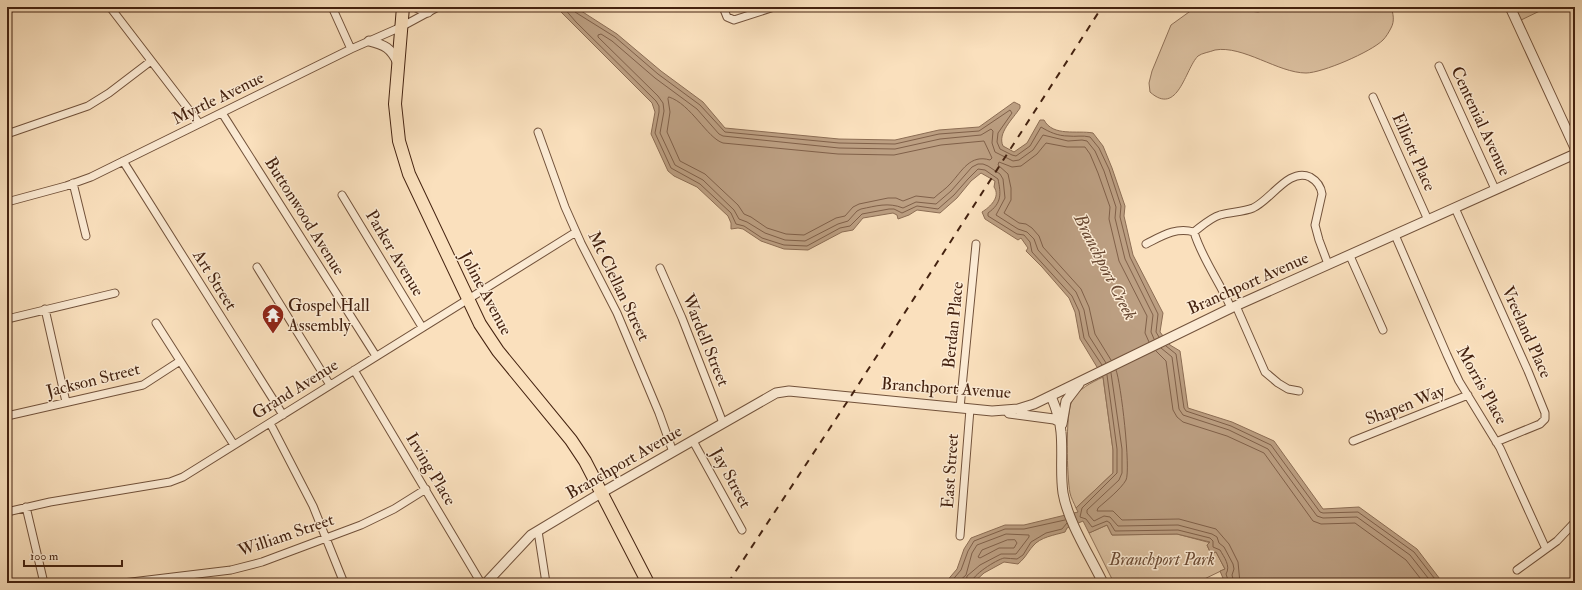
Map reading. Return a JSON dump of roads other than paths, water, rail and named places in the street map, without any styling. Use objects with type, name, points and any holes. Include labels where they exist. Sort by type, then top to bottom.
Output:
[{"type":"main road","name":"Joline Avenue","points":[[403,7],[395,115],[399,141],[404,159],[416,190],[480,324],[498,351],[571,440],[585,461],[648,583]]},
{"type":"street","points":[[7,11],[12,7]]},
{"type":"street","points":[[110,7],[199,123]]},
{"type":"street","points":[[332,7],[351,49]]},
{"type":"street","points":[[416,7],[428,12]]},
{"type":"street","name":"Myrtle Avenue","points":[[7,202],[73,183],[122,161],[351,49],[401,27],[438,7]]},
{"type":"street","points":[[722,7],[727,17],[734,20],[774,7]]},
{"type":"street","points":[[1510,7],[1575,148]]},
{"type":"street","points":[[369,41],[387,48],[394,54],[398,65]]},
{"type":"street","points":[[7,134],[88,106],[109,93],[151,61]]},
{"type":"street","name":"Centenial Avenue","points":[[1439,66],[1495,189]]},
{"type":"street","name":"Elliott Place","points":[[1373,97],[1428,220]]},
{"type":"street","name":"Buttonwood Avenue","points":[[222,113],[376,356]]},
{"type":"street","name":"Mc Clellan Street","points":[[538,132],[565,207],[617,313],[659,413],[673,452]]},
{"type":"street","name":"Branchport Avenue","points":[[486,583],[531,535],[601,493],[781,391],[851,396],[992,411],[1024,408],[1234,307],[1575,154]]},
{"type":"street","name":"Art Street","points":[[122,161],[283,415]]},
{"type":"street","points":[[1146,244],[1171,231],[1178,230],[1194,232],[1216,216],[1253,208],[1270,196],[1286,180],[1291,177],[1302,175],[1312,178],[1317,182],[1321,190],[1322,194],[1315,225],[1328,264]]},
{"type":"street","points":[[73,183],[86,236]]},
{"type":"street","name":"Parker Avenue","points":[[342,195],[422,327]]},
{"type":"street","name":"Vreeland Place","points":[[1455,208],[1545,413],[1545,419],[1540,424],[1496,442]]},
{"type":"street","name":"Grand Avenue","points":[[7,512],[56,500],[175,481],[576,232]]},
{"type":"street","points":[[1194,232],[1201,251],[1234,307],[1266,372],[1278,383],[1288,389],[1299,391]]},
{"type":"street","name":"Morris Place","points":[[1395,235],[1447,355],[1468,395],[1496,442],[1546,549]]},
{"type":"street","name":"Berdan Place","points":[[960,408],[976,244]]},
{"type":"street","points":[[1350,256],[1383,330]]},
{"type":"street","points":[[257,267],[330,385]]},
{"type":"street","name":"Wardell Street","points":[[660,268],[682,318],[723,423]]},
{"type":"street","points":[[7,319],[114,294]]},
{"type":"street","points":[[45,309],[66,402]]},
{"type":"street","points":[[156,323],[234,445]]},
{"type":"street","name":"Jackson Street","points":[[7,416],[143,385],[180,361]]},
{"type":"street","name":"Irving Place","points":[[354,370],[481,583]]},
{"type":"street","points":[[1087,378],[1075,388],[1066,402],[1063,418],[1061,475],[1068,512],[1103,583]]},
{"type":"street","name":"Shapen Way","points":[[1352,441],[1468,395]]},
{"type":"street","points":[[1051,396],[1060,422],[1062,440]]},
{"type":"street","name":"East Street","points":[[960,536],[970,409]]},
{"type":"street","points":[[992,411],[1054,419],[1060,422]]},
{"type":"street","points":[[270,423],[313,506],[327,537],[344,583]]},
{"type":"street","name":"Jay Street","points":[[693,441],[742,530]]},
{"type":"street","name":"William Street","points":[[123,583],[175,580],[242,568],[262,562],[361,525],[394,509],[426,490]]},
{"type":"street","points":[[26,507],[44,583]]},
{"type":"street","points":[[1517,570],[1563,536],[1575,522]]},
{"type":"street","points":[[538,531],[546,583]]},
{"type":"water","name":"Branchport Creek","points":[[556,7],[575,7],[617,34],[661,71],[703,102],[725,128],[839,139],[895,140],[939,130],[979,127],[1014,102],[1020,105],[1020,108],[1004,131],[1002,141],[1003,146],[1014,152],[1027,143],[1040,120],[1044,120],[1053,129],[1059,131],[1093,133],[1103,146],[1125,206],[1124,216],[1133,255],[1163,313],[1160,332],[1170,345],[1180,351],[1188,408],[1232,422],[1274,441],[1323,509],[1359,507],[1417,549],[1443,583],[1225,583],[1220,571],[1225,569],[1216,552],[1211,554],[1207,545],[1210,542],[1177,534],[1112,535],[1107,525],[1089,533],[1083,521],[1067,528],[1065,532],[1040,540],[1018,564],[1004,562],[984,573],[973,583],[945,583],[957,569],[964,549],[971,538],[1005,525],[1024,525],[1078,512],[1076,508],[1113,473],[1113,450],[1103,377],[1080,339],[1075,312],[1069,298],[1026,251],[1028,248],[1021,238],[1018,240],[985,219],[982,212],[994,201],[996,194],[994,187],[995,181],[981,173],[971,181],[957,198],[940,213],[917,210],[898,219],[897,215],[893,213],[863,218],[853,230],[842,232],[808,250],[784,249],[761,241],[743,229],[731,229],[731,223],[728,216],[697,187],[674,176],[668,171],[651,134],[655,112],[652,103]]},
{"type":"railway","points":[[728,583],[851,396],[1102,7]]},
{"type":"place","name":"Gospel Hall Assembly","points":[[273,334]]},
{"type":"park label","name":"Branchport Park","points":[[1162,559]]}]
